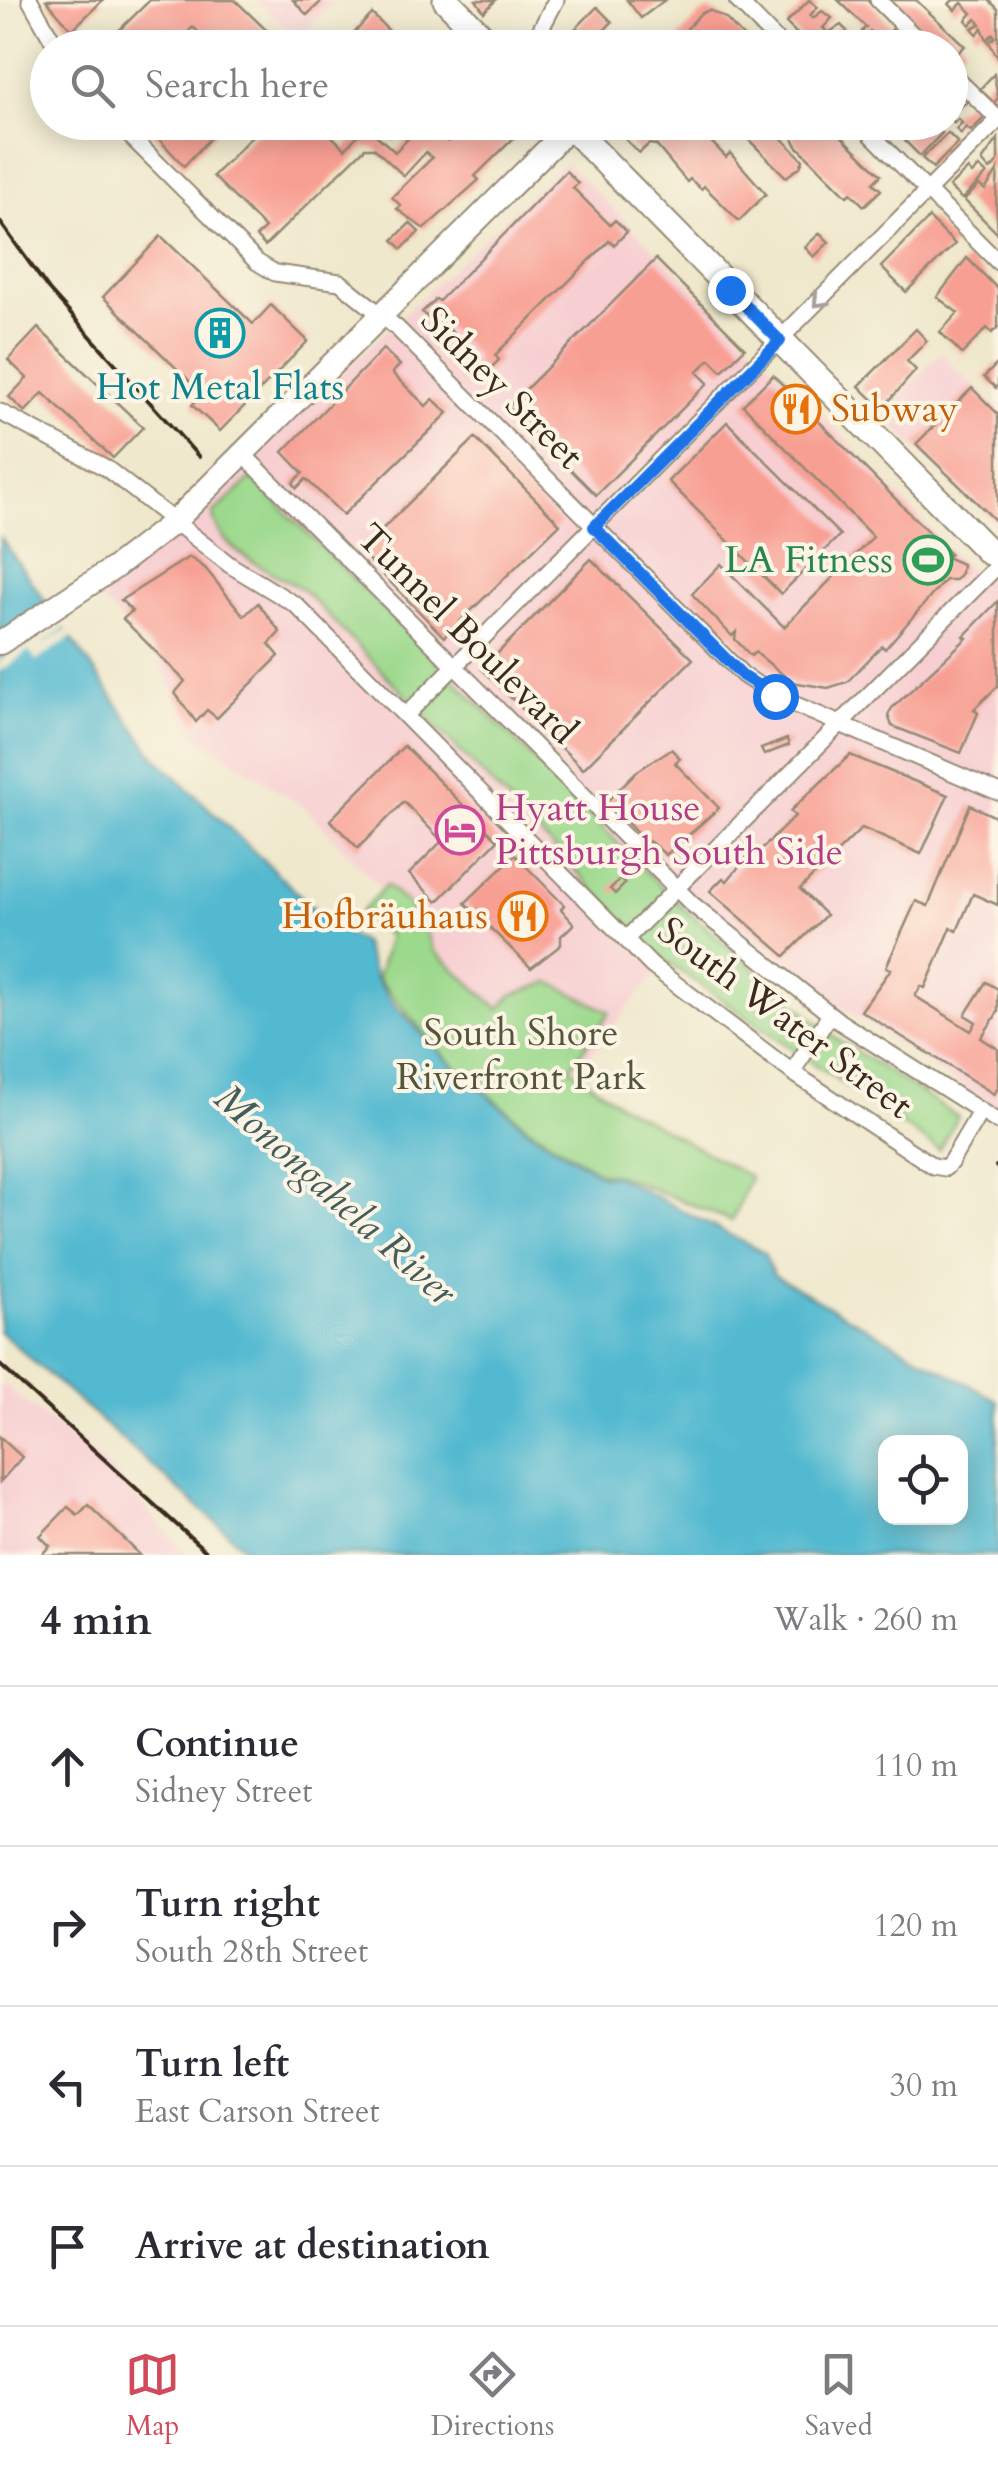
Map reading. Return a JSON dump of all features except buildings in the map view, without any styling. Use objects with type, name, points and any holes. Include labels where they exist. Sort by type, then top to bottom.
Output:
[{"type":"main road","points":[[446,0],[476,30]]},
{"type":"main road","points":[[0,642],[175,521],[553,140]]},
{"type":"main road","points":[[583,140],[989,552],[998,555]]},
{"type":"street","points":[[30,0],[47,30]]},
{"type":"street","points":[[540,30],[556,0]]},
{"type":"street","points":[[736,0],[766,30]]},
{"type":"street","points":[[878,0],[908,30]]},
{"type":"street","points":[[406,715],[998,120],[968,90]]},
{"type":"street","name":"Sidney Street","points":[[134,140],[257,262],[275,273],[340,282],[382,316],[743,676],[775,696],[998,792]]},
{"type":"street","points":[[878,140],[998,262]]},
{"type":"street","name":"South Water Street","points":[[0,412],[106,468],[230,565],[296,605],[652,966],[792,1072],[933,1166],[945,1168],[980,1112]]},
{"type":"street","name":"Tunnel Boulevard","points":[[242,454],[676,890],[830,1015],[998,1122]]},
{"type":"street","points":[[626,939],[998,565]]},
{"type":"street","points":[[792,1072],[830,1015]]},
{"type":"shaded area","points":[[256,0],[335,0],[307,30],[288,30]]},
{"type":"shaded area","points":[[565,162],[808,400],[965,566],[998,581],[998,1110],[806,983],[710,905],[578,1071],[462,977],[308,810],[199,738],[158,660],[94,592],[346,369]]},
{"type":"shaded area","points":[[941,353],[998,410],[998,526],[881,414]]},
{"type":"shaded area","points":[[0,1382],[107,1467],[188,1555],[0,1555]]},
{"type":"green space","points":[[252,478],[679,904],[834,1037],[958,1117],[939,1150],[660,957],[302,589],[262,567],[224,539],[213,514]]},
{"type":"green space","name":"South Shore Riverfront Park","points":[[386,885],[418,914],[434,951],[499,1009],[512,995],[550,982],[610,1012],[570,1068],[619,1104],[750,1177],[732,1221],[621,1176],[600,1173],[525,1125],[448,1060],[377,978],[389,936],[361,912]]},
{"type":"water","name":"Monongahela River","points":[[0,537],[155,757],[333,927],[362,942],[375,978],[392,1002],[447,1060],[526,1128],[602,1176],[614,1175],[764,1253],[773,1275],[998,1401],[998,1555],[253,1555],[0,1332]]},
{"type":"pier","points":[[63,619],[68,626],[38,647],[70,628],[75,635],[36,661],[29,651],[0,671],[0,660]]},
{"type":"railway","points":[[0,222],[49,290],[199,457]]},
{"type":"railway","points":[[0,1365],[210,1555]]},
{"type":"place","name":"Hot Metal Flats","points":[[220,333]]},
{"type":"place","name":"Subway","points":[[796,409]]},
{"type":"place","name":"LA Fitness","points":[[928,560]]},
{"type":"place","name":"Hyatt House Pittsburgh South Side","points":[[460,830]]},
{"type":"place","name":"Hofbräuhaus","points":[[523,916]]},
{"type":"route","points":[[730,290],[780,341],[594,527],[743,676],[775,696]]}]
